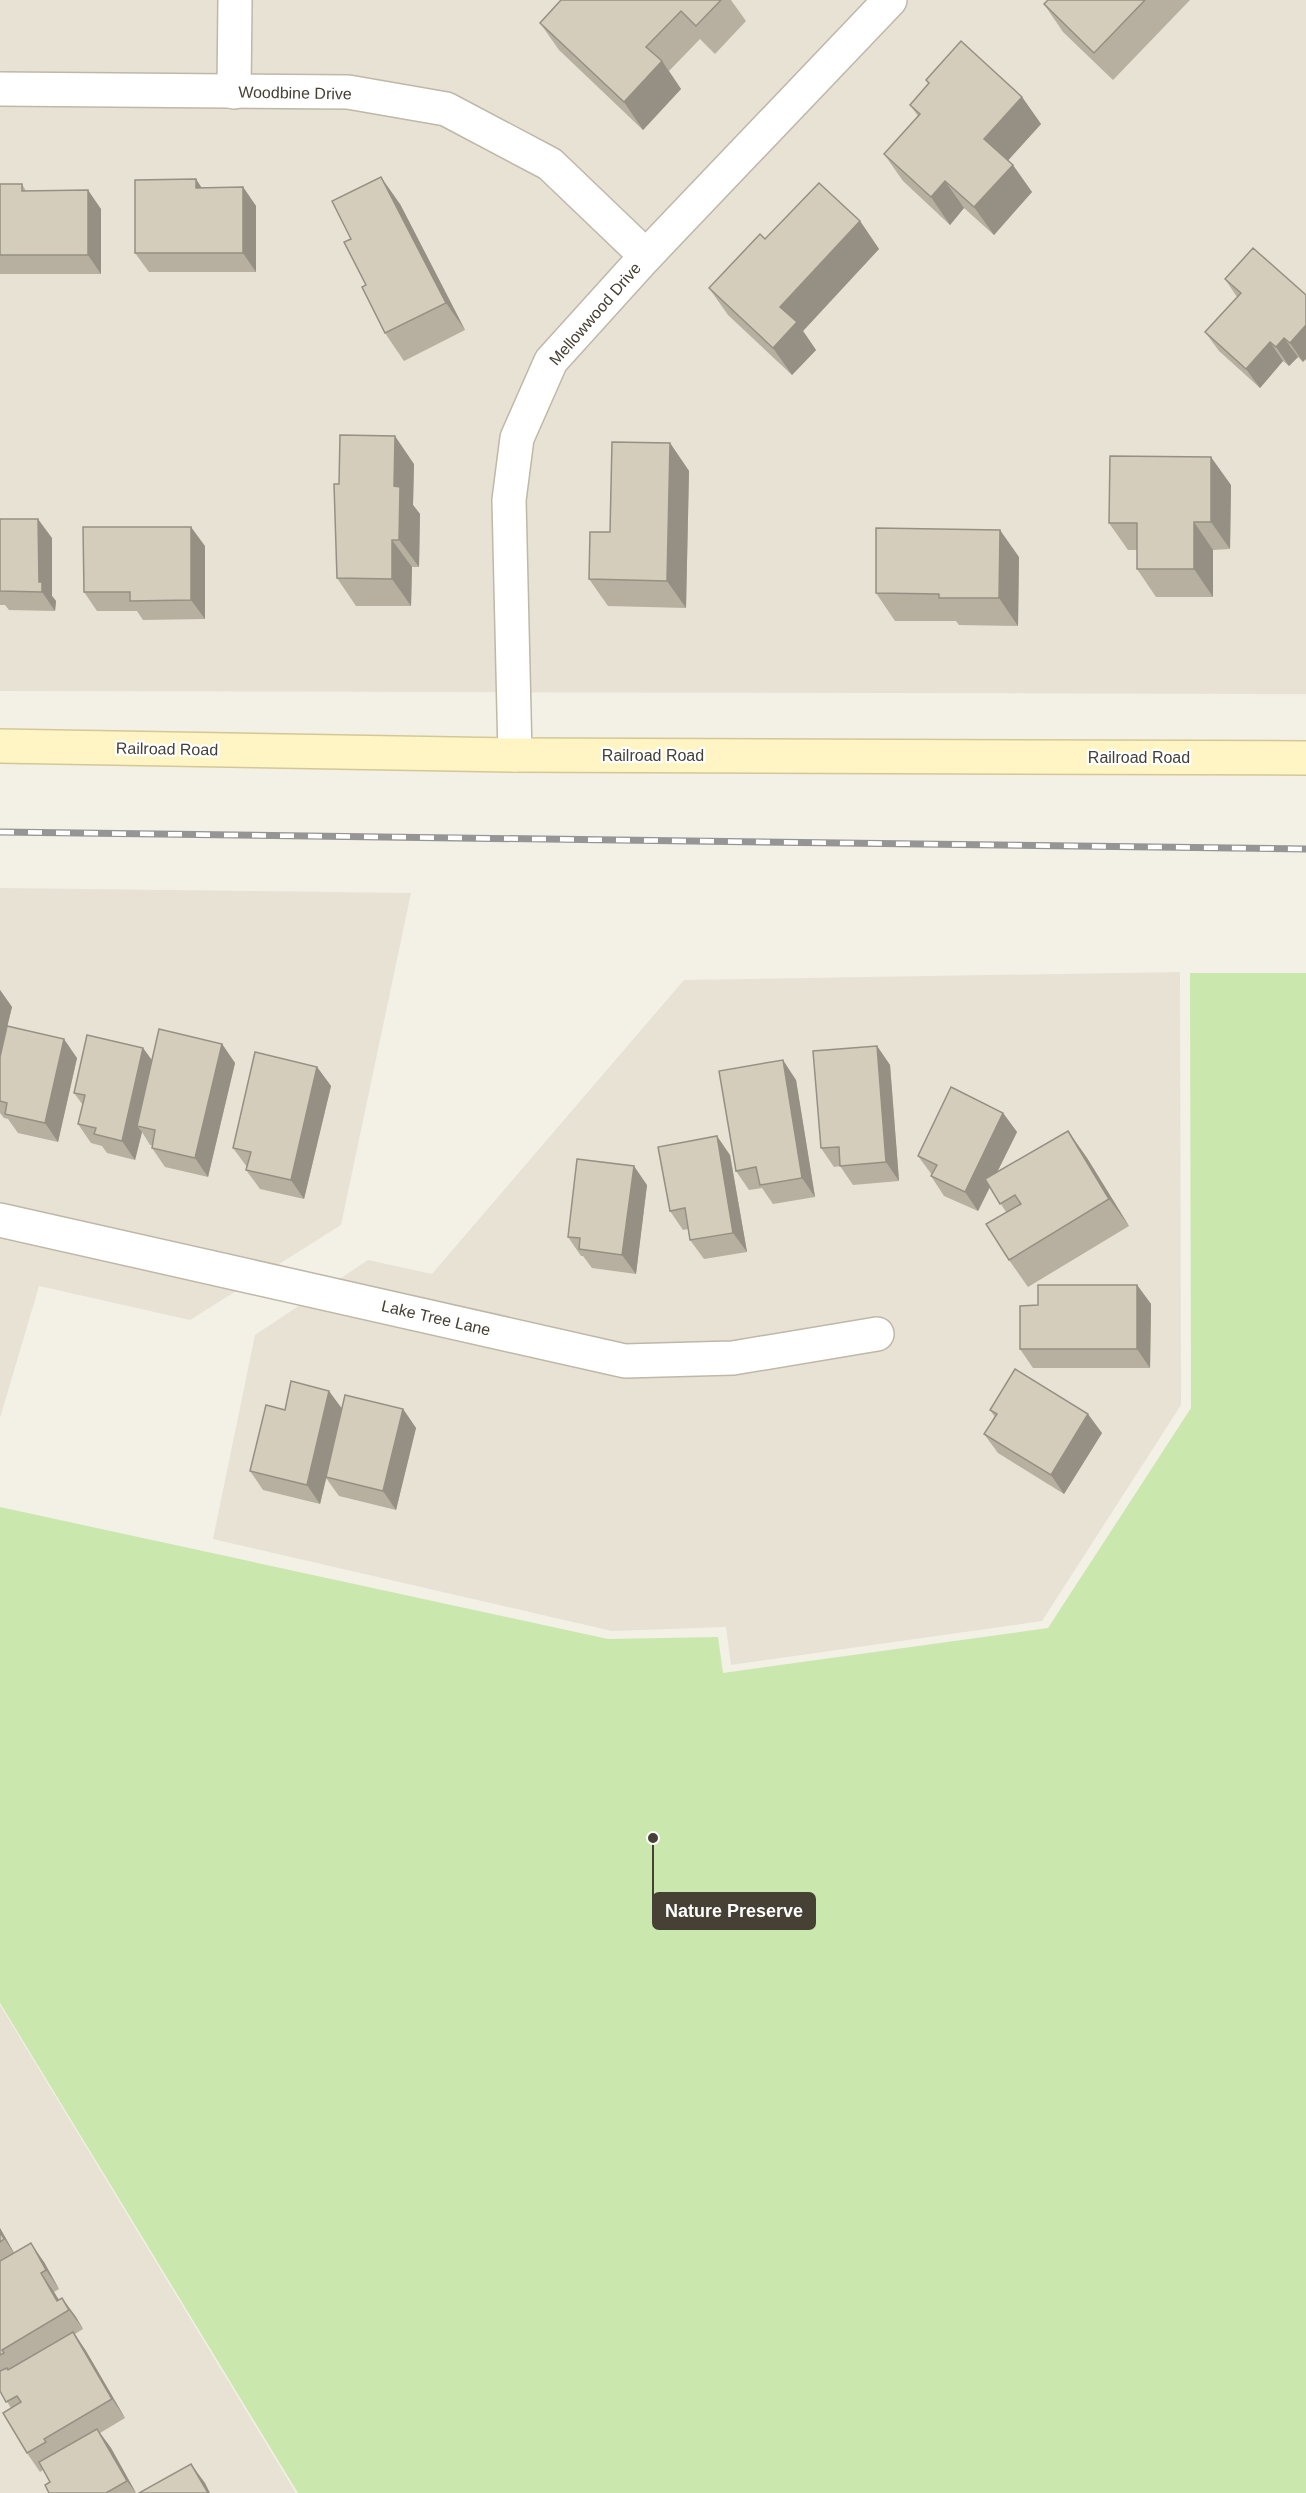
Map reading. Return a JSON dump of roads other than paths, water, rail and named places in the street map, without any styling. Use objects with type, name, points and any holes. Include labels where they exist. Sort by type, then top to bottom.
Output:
[{"type":"street","points":[[234,92],[235,0]]},
{"type":"street","name":"Mellowwood Drive","points":[[515,754],[509,500],[517,438],[551,361],[646,256],[890,0]]},
{"type":"street","name":"Woodbine Drive","points":[[0,89],[348,92],[446,109],[550,164],[646,256]]},
{"type":"street","name":"Railroad Road","points":[[0,746],[515,754],[1306,758]]},
{"type":"street","name":"Lake Tree Lane","points":[[0,1220],[625,1361],[733,1358],[877,1334]]},
{"type":"railway","points":[[0,832],[1306,849]]},
{"type":"place","name":"Nature Preserve","points":[[653,1838]]}]
